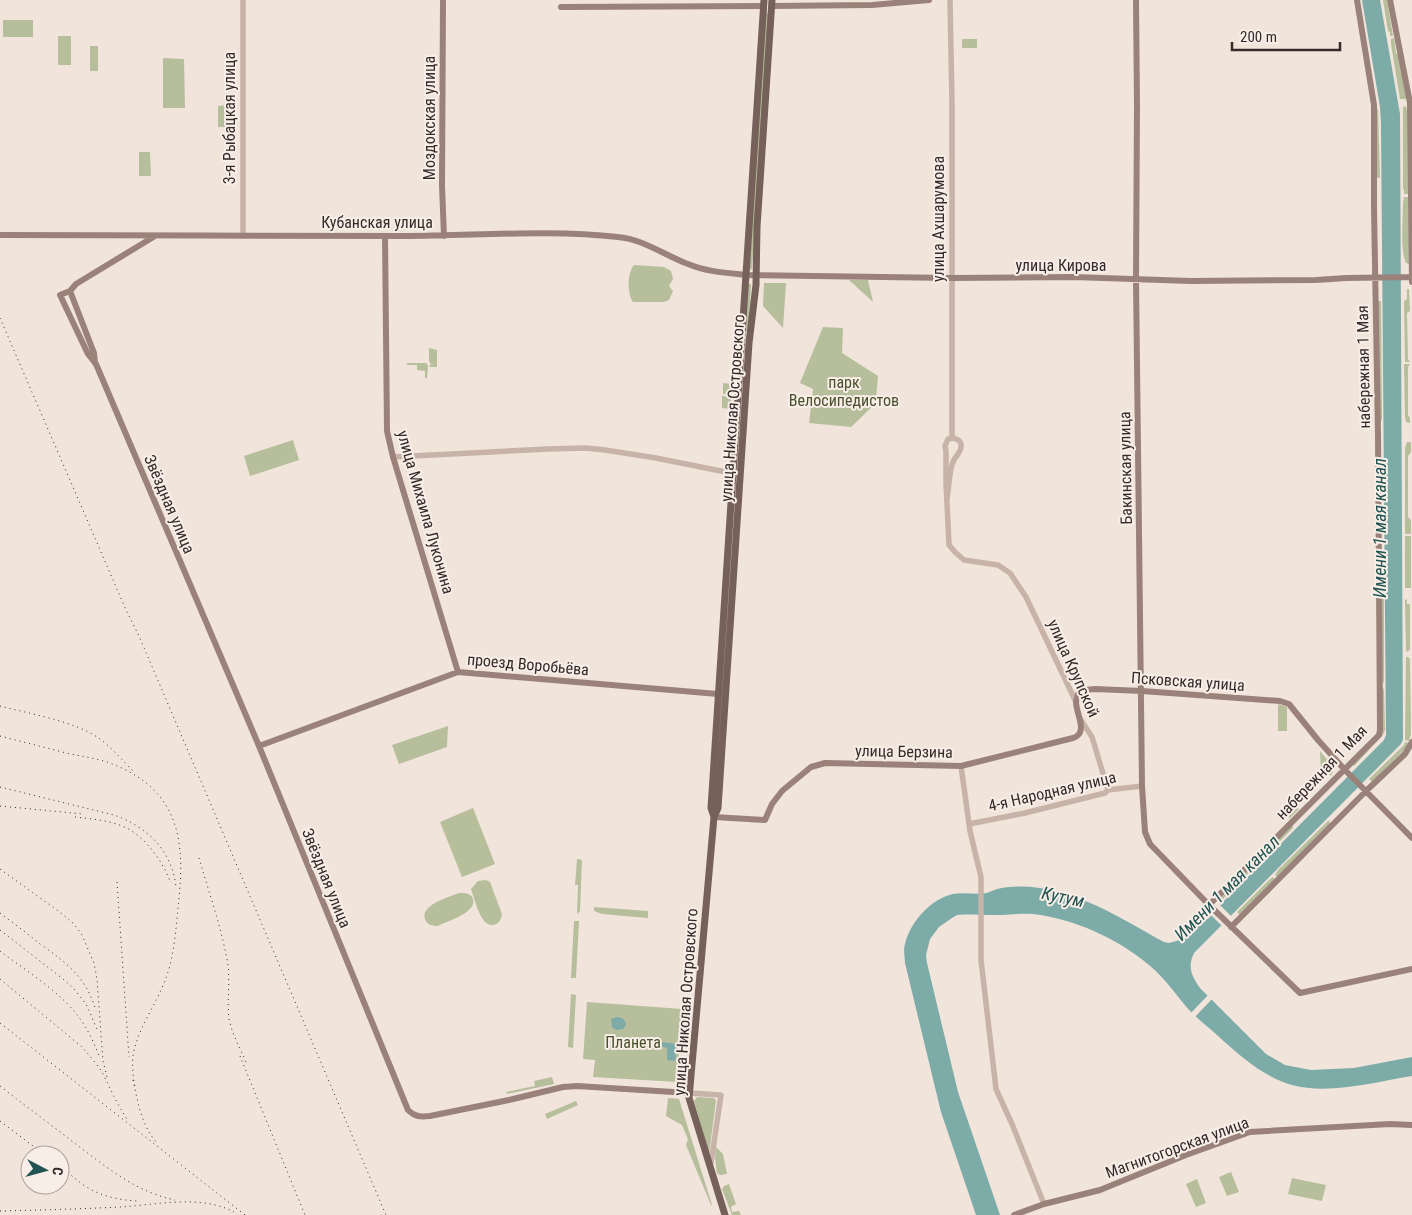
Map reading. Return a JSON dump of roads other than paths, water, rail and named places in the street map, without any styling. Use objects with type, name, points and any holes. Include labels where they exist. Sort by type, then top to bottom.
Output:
[{"type":"main road","name":"Моздокская улица","points":[[443,0],[442,186],[444,236]]},
{"type":"main road","points":[[561,8],[928,0]]},
{"type":"main road","name":"Бакинская улица","points":[[1136,0],[1136,280],[1142,786],[1145,832],[1150,844],[1300,992],[1412,969]]},
{"type":"main road","name":"набережная 1 Мая","points":[[1211,906],[1346,771],[1379,735],[1380,730],[1374,105],[1357,0]]},
{"type":"main road","points":[[1390,0],[1410,103],[1409,277],[1412,282]]},
{"type":"main road","name":"улица Николая Островского","points":[[725,1215],[688,1098],[714,817],[718,808],[722,694],[738,474],[747,275],[768,3]]},
{"type":"main road","name":"улица Николая Островского","points":[[745,342],[756,285],[768,3]]},
{"type":"main road","name":"Кубанская улица","points":[[0,235],[444,236],[578,234],[620,237],[638,241],[703,269],[719,273],[747,275]]},
{"type":"main road","points":[[95,363],[88,354],[60,295],[70,291],[76,284],[156,235]]},
{"type":"main road","name":"улица Михаила Луконина","points":[[385,236],[387,431],[393,457],[458,672]]},
{"type":"main road","name":"улица Кирова","points":[[747,275],[1136,280],[1316,280],[1409,277]]},
{"type":"main road","points":[[70,291],[94,353],[95,363]]},
{"type":"main road","name":"Звёздная улица","points":[[95,363],[258,746],[408,1110],[420,1117],[430,1116],[563,1087],[586,1086],[689,1093]]},
{"type":"main road","name":"проезд Воробьёва","points":[[258,746],[458,672],[722,694]]},
{"type":"main road","name":"Псковская улица","points":[[1076,702],[1078,694],[1085,690],[1095,689],[1280,701],[1289,704],[1346,771]]},
{"type":"main road","name":"улица Крупской","points":[[1076,702],[1081,720]]},
{"type":"main road","name":"улица Берзина","points":[[714,817],[766,820],[772,804],[782,791],[811,767],[825,763],[961,766],[1078,736],[1081,732],[1081,720]]},
{"type":"main road","points":[[1230,925],[1365,790],[1405,754],[1412,742]]},
{"type":"main road","points":[[1346,771],[1412,838]]},
{"type":"main road","name":"Магнитогорская улица","points":[[1014,1215],[1044,1204],[1100,1190],[1186,1155],[1250,1132],[1390,1124],[1412,1125]]},
{"type":"street","name":"3-я Рыбацкая улица","points":[[243,0],[243,236]]},
{"type":"street","name":"улица Ахшарумова","points":[[950,0],[952,104],[952,438]]},
{"type":"street","points":[[952,438],[957,439],[961,443],[961,448],[952,465],[948,498],[945,444],[948,439],[952,438]]},
{"type":"street","points":[[393,457],[586,448],[656,458],[738,474]]},
{"type":"street","points":[[946,451],[954,454],[959,452]]},
{"type":"street","name":"улица Крупской","points":[[948,498],[949,545],[964,560],[998,565],[1010,573],[1026,597],[1076,702]]},
{"type":"street","name":"улица Крупской","points":[[1081,720],[1092,737],[1108,790]]},
{"type":"street","points":[[961,766],[968,824],[981,877],[981,960],[996,1090],[1012,1124],[1044,1204]]},
{"type":"street","name":"4-я Народная улица","points":[[968,824],[1025,813],[1105,793],[1108,790],[1142,786]]},
{"type":"street","name":"Звёздная улица","points":[[689,1093],[721,1095],[710,1159],[712,1176]]},
{"type":"water","name":"Кутум","points":[[1362,0],[1380,0],[1400,114],[1403,740],[1194,953],[1191,967],[1193,976],[1200,988],[1266,1054],[1285,1065],[1311,1070],[1354,1068],[1412,1057],[1412,1076],[1336,1088],[1306,1088],[1292,1085],[1261,1071],[1243,1058],[1189,1010],[1155,970],[1137,955],[1109,938],[1064,920],[1033,914],[957,915],[939,927],[930,939],[926,955],[958,1092],[1000,1215],[976,1215],[941,1112],[905,963],[905,944],[916,920],[936,901],[953,894],[983,894],[1004,888],[1033,887],[1047,889],[1083,900],[1164,942],[1169,943],[1180,940],[1220,909],[1220,905],[1384,740],[1386,735],[1381,124],[1380,107]]},
{"type":"water","points":[[617,1017],[625,1021],[626,1025],[623,1029],[616,1030],[612,1027],[611,1019]]},
{"type":"water","points":[[660,1042],[677,1044],[675,1061],[667,1060],[667,1048],[660,1046]]},
{"type":"railway","points":[[0,318],[139,636],[386,1215]]},
{"type":"railway","points":[[0,706],[78,727],[109,746],[133,771]]},
{"type":"railway","points":[[0,736],[107,762],[130,772],[147,784],[161,798],[171,814],[177,832],[181,874],[174,941],[168,973],[135,1046],[133,1056],[135,1087]]},
{"type":"railway","points":[[0,787],[114,815],[137,826],[148,834],[164,852],[174,874],[176,887]]},
{"type":"railway","points":[[0,806],[83,814]]},
{"type":"railway","points":[[75,817],[111,822],[130,830],[144,841],[157,856],[170,881]]},
{"type":"railway","points":[[199,858],[219,925],[228,965],[229,1019],[234,1036],[246,1062]]},
{"type":"railway","points":[[0,869],[61,913],[74,924],[82,935],[94,963],[97,979],[103,1061],[107,1077]]},
{"type":"railway","points":[[117,882],[129,1057]]},
{"type":"railway","points":[[0,913],[75,972],[87,989],[96,1011]]},
{"type":"railway","points":[[0,930],[74,989],[86,1004],[97,1029]]},
{"type":"railway","points":[[0,951],[41,981],[70,1007],[85,1026],[100,1058]]},
{"type":"railway","points":[[0,979],[82,1047],[102,1072],[127,1119]]},
{"type":"railway","points":[[0,1023],[245,1215]]},
{"type":"railway","points":[[240,1056],[305,1215]]},
{"type":"railway","points":[[133,1080],[143,1120],[156,1142]]},
{"type":"railway","points":[[0,1086],[121,1177],[147,1191],[175,1200]]},
{"type":"railway","points":[[0,1121],[32,1145]]},
{"type":"railway","points":[[70,1174],[82,1184],[103,1195],[137,1201]]},
{"type":"railway","points":[[0,1211],[105,1208],[192,1202],[207,1203],[234,1212]]},
{"type":"park label","name":"парк Велосипедистов","points":[[844,391]]},
{"type":"park label","name":"Планета","points":[[633,1042]]},
{"type":"water label","name":"Имени 1 мая канал","points":[[1380,528]]},
{"type":"water label","name":"Имени 1 мая канал","points":[[1227,888]]}]
